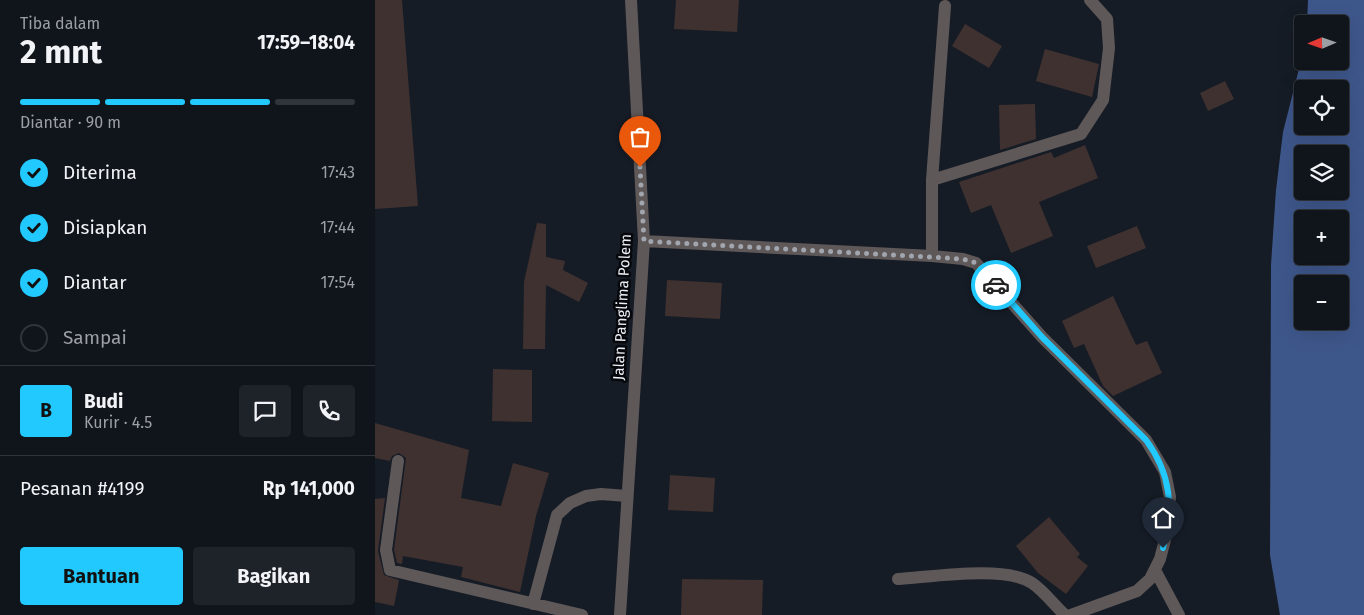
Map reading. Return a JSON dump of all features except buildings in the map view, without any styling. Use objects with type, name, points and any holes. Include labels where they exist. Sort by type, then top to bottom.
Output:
[{"type":"street","name":"Jalan Panglima Polem","points":[[620,615],[644,241],[631,0]]},
{"type":"street","points":[[932,180],[1081,134],[1103,100],[1109,48],[1107,19],[1090,0]]},
{"type":"street","points":[[932,256],[932,180],[945,6]]},
{"type":"street","points":[[644,241],[932,256],[963,259],[976,263],[1042,337],[1146,440],[1165,472],[1170,497],[1166,536],[1161,559],[1150,579],[1137,591],[1071,615]]},
{"type":"street","points":[[398,461],[386,550],[390,570],[582,615]]},
{"type":"street","points":[[533,604],[557,515],[570,503],[586,496],[601,494],[627,496]]},
{"type":"street","points":[[1155,570],[1179,615]]},
{"type":"street","points":[[899,579],[987,573],[1014,576],[1031,582],[1065,615]]},
{"type":"water","points":[[1308,0],[1364,0],[1364,615],[1280,615],[1270,555],[1271,265],[1276,190],[1283,132],[1294,89],[1294,135],[1349,135],[1349,80],[1296,80],[1299,70],[1349,70],[1349,15],[1307,15]]},
{"type":"way so far","points":[[640,167],[644,241],[963,259],[976,263],[996,285]]},
{"type":"route","points":[[996,285],[1042,337],[1146,440],[1156,454],[1165,472],[1170,497],[1163,548]]}]
